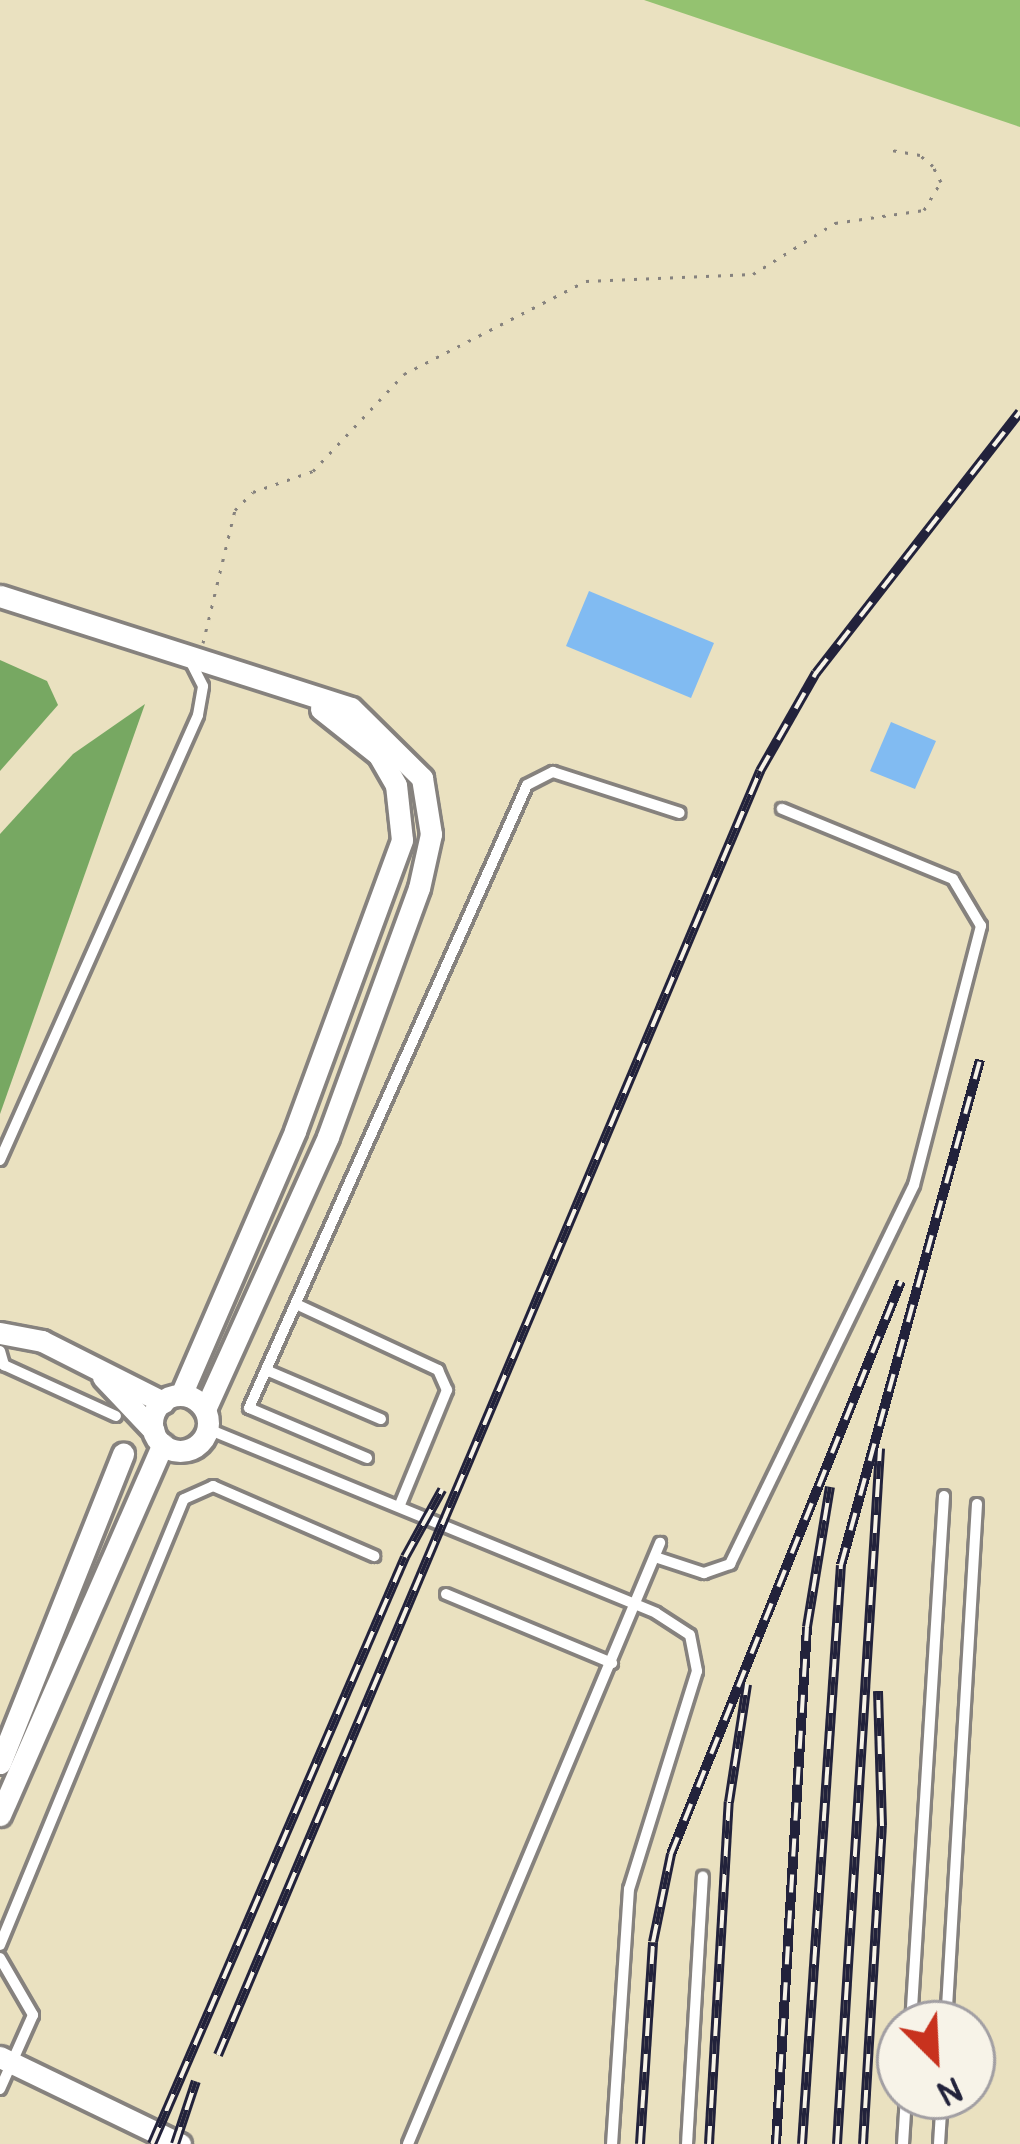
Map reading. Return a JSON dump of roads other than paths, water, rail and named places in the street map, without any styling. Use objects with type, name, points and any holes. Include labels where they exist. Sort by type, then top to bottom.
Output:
[{"type":"street","points":[[0,596],[351,708],[397,746],[422,778],[431,834],[328,1137],[189,1449],[158,1437],[74,1356]]},
{"type":"street","points":[[0,1815],[172,1398],[296,1131],[402,840],[396,785],[380,755],[341,719],[278,687]]},
{"type":"street","points":[[0,1333],[74,1356],[172,1398],[206,1419]]},
{"type":"street","points":[[0,1763],[123,1454]]},
{"type":"street","points":[[6,2060],[180,2144]]},
{"type":"lane","points":[[0,1160],[178,757],[203,686],[194,660]]},
{"type":"lane","points":[[367,1458],[249,1408],[527,785],[553,772],[680,813]]},
{"type":"lane","points":[[655,1557],[704,1573],[730,1564],[914,1185],[981,926],[953,879],[782,809]]},
{"type":"lane","points":[[296,1304],[437,1370],[446,1390],[399,1507]]},
{"type":"lane","points":[[0,1351],[4,1366],[116,1417]]},
{"type":"lane","points":[[266,1370],[381,1420]]},
{"type":"lane","points":[[206,1419],[399,1507],[639,1607],[690,1635],[697,1671],[629,1889],[612,2144]]},
{"type":"lane","points":[[0,1945],[184,1499],[213,1486],[374,1556]]},
{"type":"lane","points":[[912,2000],[944,1496]]},
{"type":"lane","points":[[947,2000],[976,1504]]},
{"type":"lane","points":[[408,2144],[639,1607],[660,1544]]},
{"type":"lane","points":[[446,1594],[612,1663]]},
{"type":"lane","points":[[687,2144],[704,1876]]},
{"type":"lane","points":[[0,1958],[33,2015],[6,2060],[0,2089]]},
{"type":"water","points":[[589,591],[714,643],[691,698],[566,646]]},
{"type":"water","points":[[891,722],[936,741],[915,789],[870,771]]},
{"type":"railway","points":[[218,2055],[760,771],[816,673],[1020,412]]},
{"type":"railway","points":[[802,2144],[841,1565],[980,1060]]},
{"type":"railway","points":[[640,2144],[653,1942],[671,1854],[901,1281]]},
{"type":"railway","points":[[837,2144],[880,1448]]},
{"type":"railway","points":[[776,2144],[807,1627],[830,1487]]},
{"type":"railway","points":[[152,2144],[405,1557],[442,1490]]},
{"type":"railway","points":[[709,2144],[729,1802],[747,1684]]},
{"type":"railway","points":[[863,2144],[882,1826],[878,1691]]},
{"type":"railway","points":[[175,2144],[196,2081]]}]
